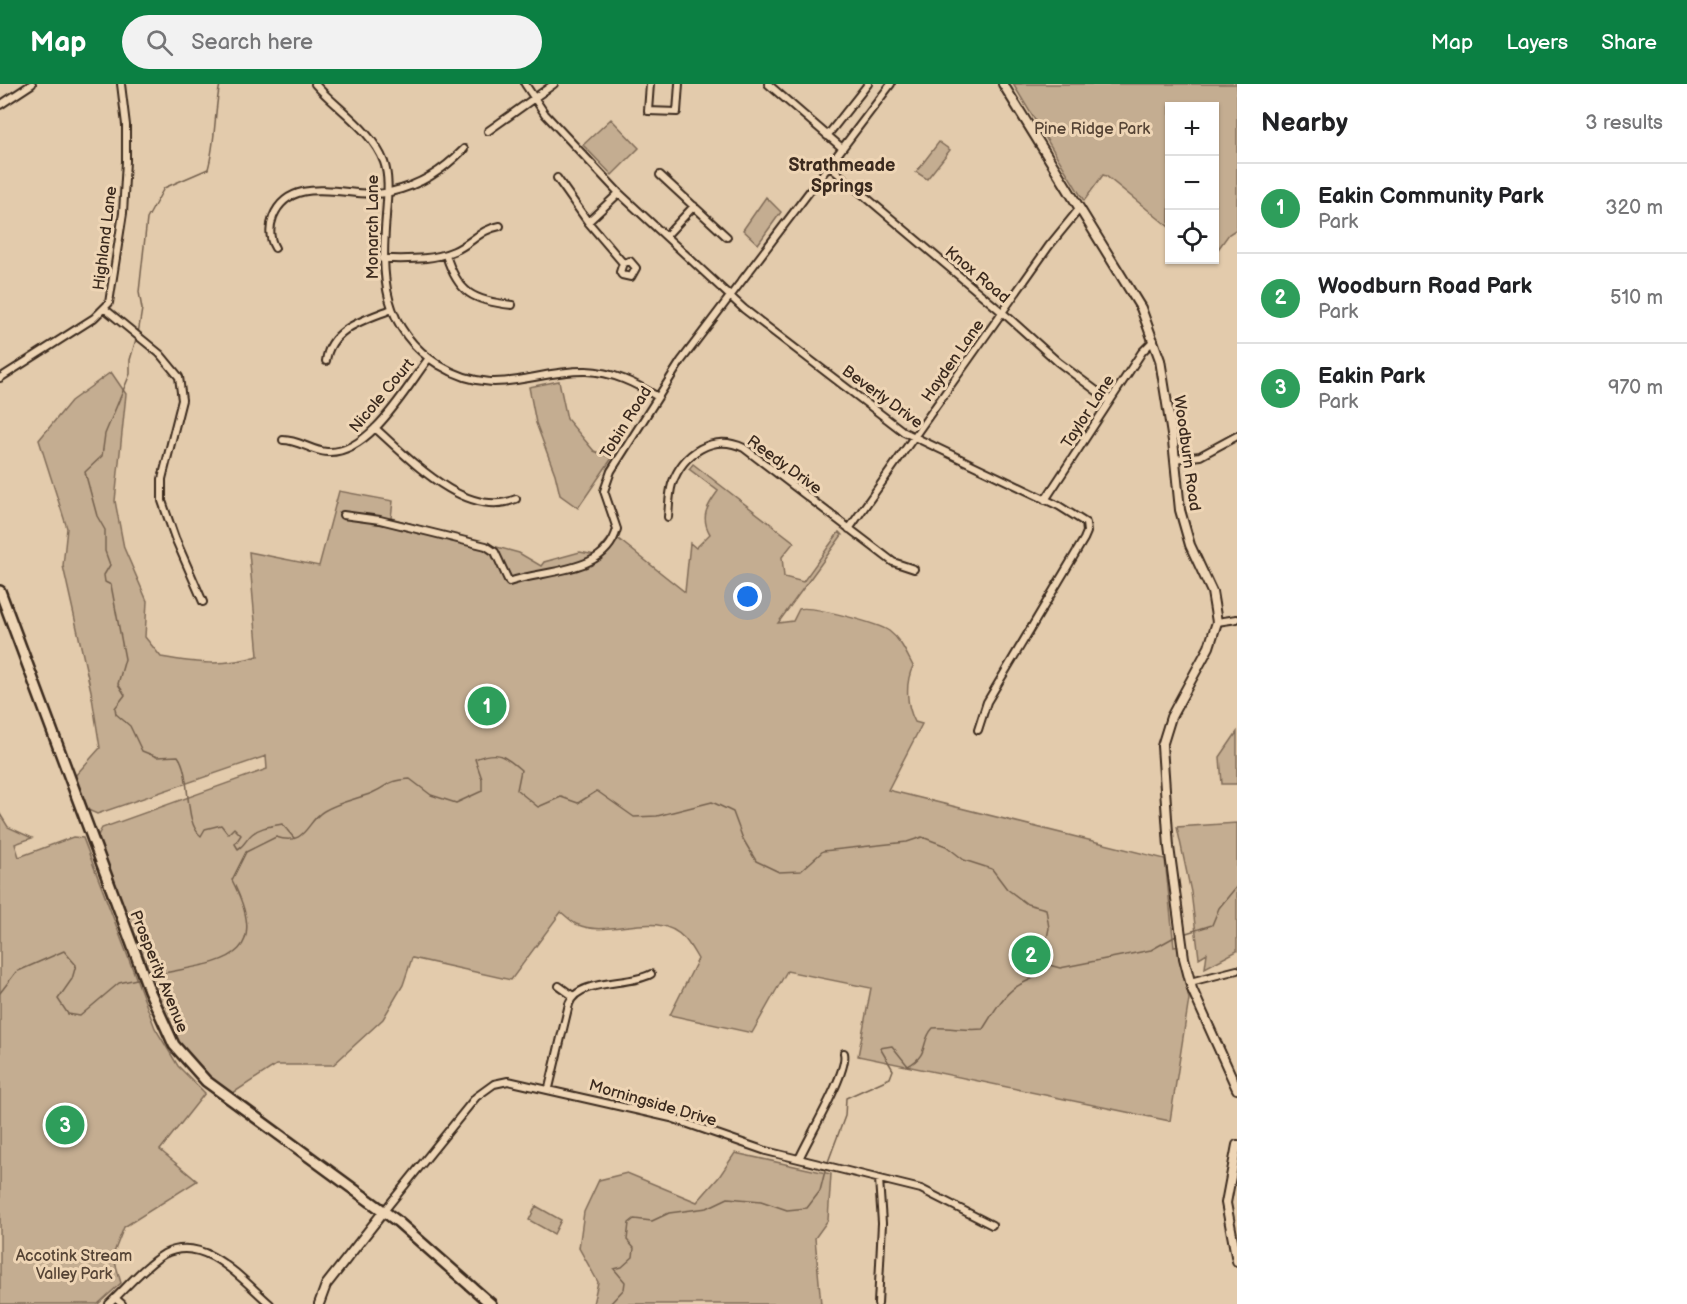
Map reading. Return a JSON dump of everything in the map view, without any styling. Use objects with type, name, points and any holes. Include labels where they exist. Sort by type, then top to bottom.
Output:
[{"type":"main road","name":"Prosperity Avenue","points":[[0,591],[140,967],[174,1045],[206,1082],[384,1211],[491,1304]]},
{"type":"street","points":[[0,105],[32,84]]},
{"type":"street","name":"Highland Lane","points":[[121,84],[126,125],[125,182],[113,292],[105,309],[167,361],[181,385],[182,400],[162,479],[162,501],[178,548],[203,602]]},
{"type":"street","name":"Monarch Lane","points":[[316,84],[375,144],[387,174],[382,258],[384,284],[392,309],[404,332],[429,358],[453,372],[491,382],[517,382],[578,371],[602,372],[627,379],[658,397]]},
{"type":"street","name":"Beverly Drive","points":[[525,84],[535,99],[620,193],[730,296],[914,438],[1046,500],[1091,526],[983,710],[978,730]]},
{"type":"street","points":[[488,131],[554,84]]},
{"type":"street","points":[[650,84],[648,111],[677,112],[680,84]]},
{"type":"street","points":[[768,84],[841,147]]},
{"type":"street","points":[[827,136],[868,84]]},
{"type":"street","name":"Tobin Road","points":[[343,515],[380,520],[486,546],[495,552],[509,582],[588,563],[610,544],[617,529],[604,492],[607,477],[658,397],[730,296],[891,84]]},
{"type":"street","name":"Woodburn Road","points":[[1003,84],[1141,308],[1154,340],[1166,391],[1180,510],[1190,544],[1212,592],[1217,621],[1209,647],[1171,717],[1162,746],[1168,836],[1178,916],[1190,982],[1237,1089]]},
{"type":"street","points":[[275,248],[270,231],[273,216],[282,204],[294,195],[310,191],[387,193],[428,179],[464,149]]},
{"type":"street","name":"Knox Road","points":[[829,165],[1003,312],[1058,362],[1110,401]]},
{"type":"street","points":[[660,175],[727,237]]},
{"type":"street","points":[[557,178],[588,222],[623,263]]},
{"type":"street","points":[[588,222],[620,193]]},
{"type":"street","points":[[666,236],[694,206]]},
{"type":"street","name":"Hayden Lane","points":[[849,529],[1080,208]]},
{"type":"street","points":[[382,258],[423,259],[446,255],[482,232],[500,226]]},
{"type":"street","points":[[446,255],[455,279],[468,293],[484,301],[512,305]]},
{"type":"street","points":[[0,378],[105,309]]},
{"type":"street","points":[[326,361],[331,343],[341,332],[392,309]]},
{"type":"street","name":"Taylor Lane","points":[[1046,500],[1142,352],[1154,340]]},
{"type":"street","name":"Nicole Court","points":[[283,440],[298,442],[319,451],[338,452],[362,442],[429,358]]},
{"type":"street","points":[[375,428],[426,474],[451,489],[495,503],[516,499]]},
{"type":"street","points":[[1174,459],[1200,456],[1237,436]]},
{"type":"street","name":"Reedy Drive","points":[[668,517],[673,481],[687,459],[708,444],[729,442],[744,448],[893,562],[914,569]]},
{"type":"street","points":[[1217,621],[1237,619]]},
{"type":"street","points":[[1190,982],[1237,970]]},
{"type":"street","points":[[549,1088],[569,1004],[573,996],[587,988],[640,979],[651,974]]},
{"type":"street","points":[[559,986],[573,996]]},
{"type":"street","points":[[799,1159],[845,1062],[844,1053]]},
{"type":"street","name":"Morningside Drive","points":[[384,1211],[456,1120],[487,1087],[508,1081],[549,1088],[671,1118],[750,1146],[935,1194],[992,1225]]},
{"type":"street","points":[[1237,1145],[1226,1203],[1237,1261]]},
{"type":"street","points":[[878,1304],[882,1223],[879,1179]]},
{"type":"street","points":[[319,1304],[326,1285],[384,1211]]},
{"type":"street","points":[[109,1304],[159,1258],[174,1251],[190,1249],[214,1257],[270,1304]]},
{"type":"street","points":[[116,1298],[122,1304]]},
{"type":"green space","name":"Pine Ridge Park","points":[[1013,84],[1237,84],[1237,229],[1229,234],[1219,248],[1219,102],[1165,102],[1165,224],[1103,175],[1084,201]]},
{"type":"green space","points":[[611,119],[639,148],[612,175],[583,145]]},
{"type":"green space","points":[[939,142],[950,150],[927,179],[916,172]]},
{"type":"green space","points":[[766,197],[781,212],[758,244],[743,230]]},
{"type":"green space","points":[[111,372],[126,394],[115,501],[124,548],[147,601],[145,637],[161,657],[221,663],[258,656],[249,552],[319,566],[339,491],[393,501],[391,518],[519,553],[541,566],[544,562],[580,552],[595,555],[612,534],[685,592],[690,543],[696,548],[710,534],[705,517],[718,491],[689,469],[693,464],[794,542],[782,557],[784,577],[803,582],[839,532],[842,535],[778,623],[793,621],[799,609],[817,610],[883,628],[900,643],[913,666],[908,687],[910,708],[915,722],[922,724],[888,790],[1165,859],[1174,947],[1178,946],[1189,999],[1170,1121],[858,1056],[871,988],[787,971],[752,1033],[670,1015],[698,959],[685,939],[673,930],[660,925],[590,928],[576,924],[561,912],[511,980],[412,958],[403,985],[383,1019],[333,1065],[276,1065],[230,1095],[199,1068],[174,1035],[97,837],[102,828],[267,769],[266,756],[97,814],[88,810],[75,776],[100,748],[91,691],[63,566],[67,528],[39,440],[71,401]]},
{"type":"green space","points":[[559,381],[567,419],[594,451],[612,458],[578,508],[560,495],[555,474],[536,423],[529,387]]},
{"type":"green space","points":[[1237,732],[1237,784],[1222,784],[1220,757]]},
{"type":"green space","name":"Accotink Stream Valley Park","points":[[0,814],[8,827],[32,838],[15,844],[19,857],[73,837],[83,838],[155,1028],[178,1066],[205,1093],[160,1150],[197,1181],[124,1227],[113,1255],[121,1283],[98,1304],[0,1304]]},
{"type":"green space","points":[[1237,823],[1237,951],[1205,968],[1207,953],[1199,958],[1191,892],[1177,827]]},
{"type":"green space","points":[[735,1153],[831,1174],[828,1220],[815,1238],[821,1304],[593,1304],[598,1282],[579,1248],[584,1212],[599,1180],[627,1173],[697,1202],[719,1177]]},
{"type":"green space","points":[[536,1206],[561,1220],[554,1234],[529,1220]]},
{"type":"waterway","points":[[138,334],[142,309],[139,292],[147,219],[164,188],[208,169],[220,84]]},
{"type":"waterway","points":[[136,339],[130,360],[130,374],[105,434],[102,456],[85,472],[97,516],[105,530],[105,551],[110,565],[104,575],[105,582],[111,585],[125,659],[118,684],[125,695],[115,708],[116,714],[130,726],[142,751],[157,757],[178,756],[185,775],[192,820],[201,836],[205,829],[221,825],[228,834],[234,828],[241,835],[235,844],[238,849],[255,832],[282,824],[294,838]]},
{"type":"waterway","points":[[149,976],[215,962],[231,955],[242,945],[247,930],[244,908],[232,880],[246,852],[276,837],[294,839],[305,832],[324,811],[372,793],[396,781],[410,779],[431,795],[456,803],[482,791],[482,779],[475,759],[489,755],[505,758],[521,770],[517,790],[538,807],[561,797],[578,803],[597,791],[634,817],[657,816],[712,802],[733,812],[743,839],[756,861],[779,872],[801,871],[823,851],[907,842],[922,837],[946,846],[964,860],[992,869],[1007,889],[1027,904],[1046,909],[1049,928],[1042,963],[1060,968],[1151,950],[1178,935]]},
{"type":"waterway","points":[[1183,934],[1212,925],[1219,908],[1237,886]]},
{"type":"waterway","points":[[0,993],[16,972],[64,951],[76,965],[72,979],[58,999],[68,1014],[80,1016],[119,983],[141,978]]},
{"type":"waterway","points":[[828,1162],[845,1116],[846,1098],[890,1078],[893,1070],[880,1048],[892,1046],[908,1066],[919,1057],[933,1028],[983,1029],[1006,995],[1040,974],[1047,966]]},
{"type":"waterway","points":[[610,1304],[624,1289],[625,1282],[614,1269],[622,1267],[633,1257],[634,1248],[627,1240],[629,1223],[634,1219],[652,1221],[669,1213],[707,1208],[728,1198],[761,1201],[787,1210],[807,1208],[820,1191],[825,1171]]},
{"type":"place","name":"Eakin Community Park","points":[[487,706]]},
{"type":"place","name":"Woodburn Road Park","points":[[1031,955]]},
{"type":"place","name":"Eakin Park","points":[[65,1125]]},
{"type":"district","name":"Strathmeade Springs","points":[[842,175]]}]
